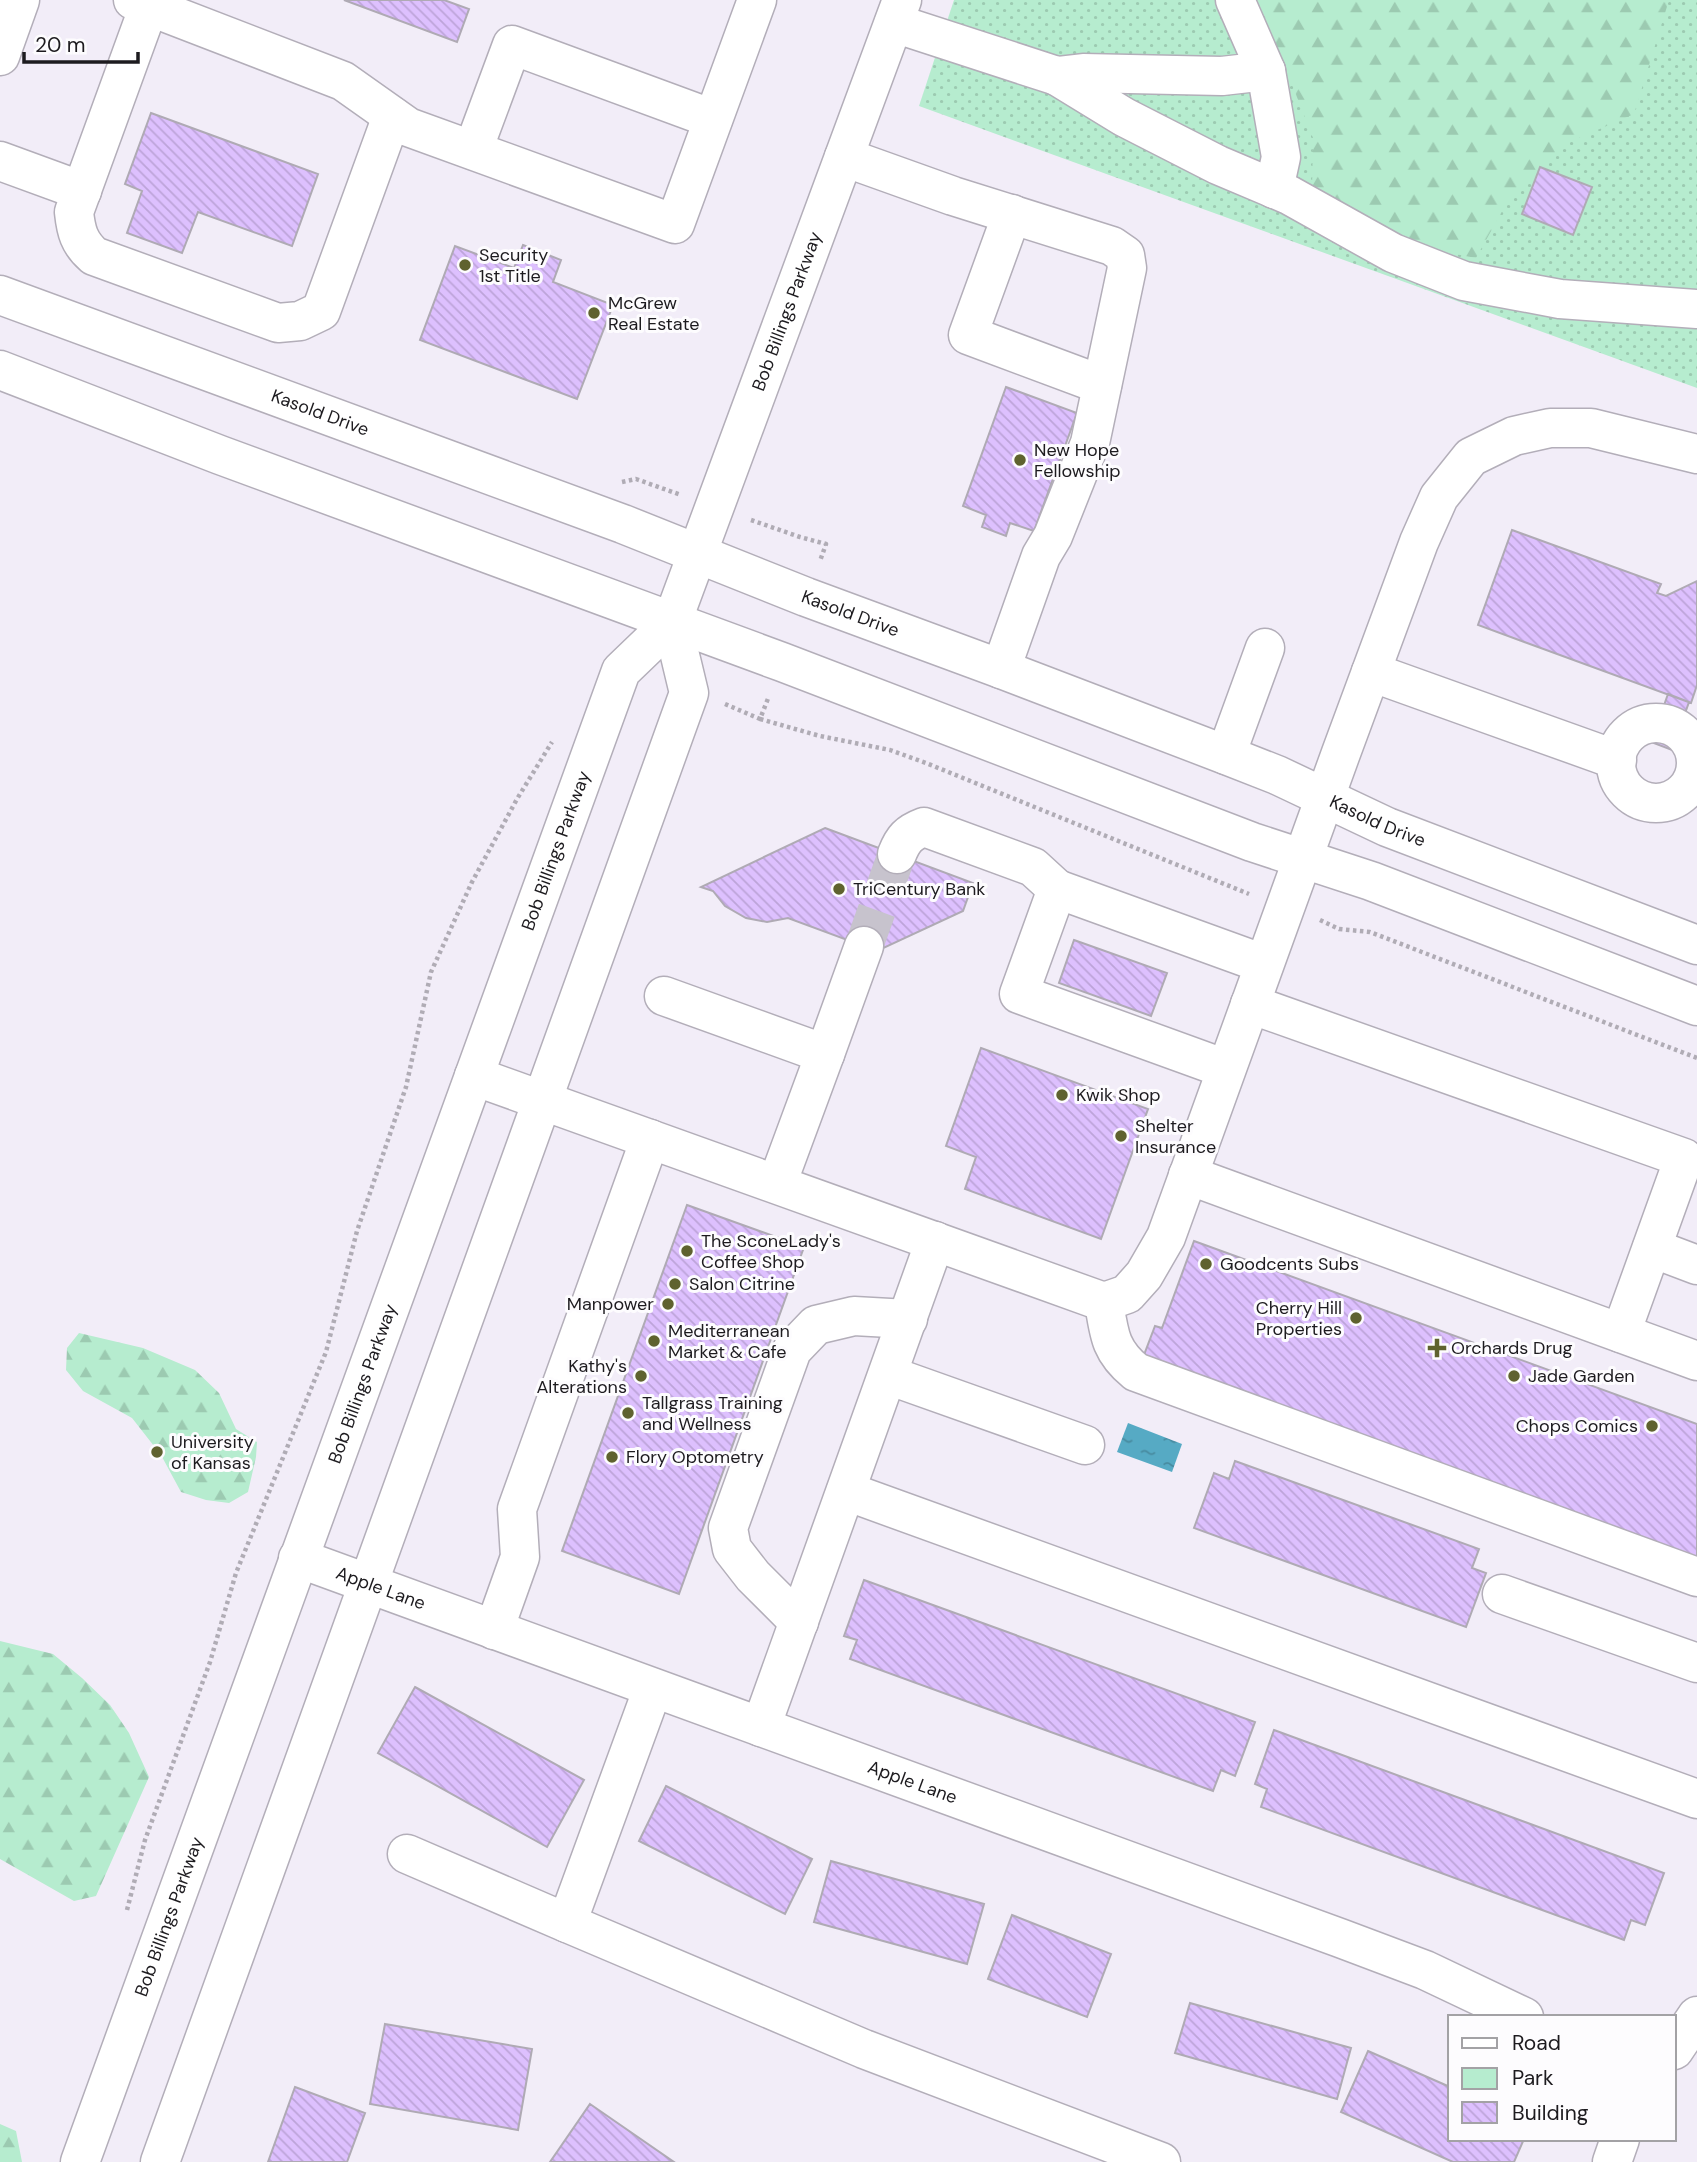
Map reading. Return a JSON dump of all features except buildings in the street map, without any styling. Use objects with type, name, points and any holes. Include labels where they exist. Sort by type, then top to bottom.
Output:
[{"type":"main road","points":[[0,56],[20,0]]},
{"type":"main road","points":[[392,116],[321,311],[300,321],[278,323],[94,256],[83,246],[75,230],[74,212],[141,3],[343,81],[408,127],[675,224],[757,0]]},
{"type":"main road","points":[[1235,0],[1266,71],[1281,157],[1275,189]]},
{"type":"main road","points":[[898,11],[1057,76],[1124,117],[1217,165],[1289,195],[1393,253],[1464,282],[1560,299],[1697,309]]},
{"type":"main road","name":"Bob Billings Parkway","points":[[80,2162],[621,671],[672,622],[898,11]]},
{"type":"main road","points":[[472,150],[512,45],[713,119]]},
{"type":"main road","points":[[1057,76],[1083,73],[1222,76],[1266,71]]},
{"type":"main road","points":[[844,157],[1112,246],[1125,255],[1128,268],[1090,443],[1053,536],[1041,556],[1001,669]]},
{"type":"main road","points":[[0,161],[82,191]]},
{"type":"main road","points":[[1012,214],[968,335],[1102,385]]},
{"type":"main road","name":"Kasold Drive","points":[[0,295],[611,519],[806,597],[1277,775],[1388,827],[1697,945]]},
{"type":"main road","points":[[0,370],[220,455],[782,662],[1252,842],[1371,881],[1697,1006]]},
{"type":"main road","points":[[474,1076],[1104,1302],[1127,1294],[1144,1275],[1166,1237],[1371,672],[1419,542],[1439,497],[1471,457],[1514,436],[1550,428],[1591,428],[1697,454]]},
{"type":"main road","points":[[160,2162],[689,693],[672,622]]},
{"type":"main road","points":[[1226,755],[1265,648]]},
{"type":"main road","points":[[1371,672],[1617,760]]},
{"type":"main road","points":[[897,854],[902,840],[911,832],[924,827],[1033,867],[1058,890],[1264,964]]},
{"type":"main road","points":[[1058,890],[1019,995],[1226,1069]]},
{"type":"main road","points":[[777,1184],[864,946]]},
{"type":"main road","points":[[664,996],[825,1054]]},
{"type":"main road","points":[[1250,1004],[1684,1158],[1689,1169],[1652,1248],[1621,1333]]},
{"type":"main road","points":[[494,1629],[520,1557],[517,1509],[650,1139]]},
{"type":"main road","points":[[1188,1175],[1697,1361]]},
{"type":"main road","points":[[761,1727],[936,1241]]},
{"type":"main road","points":[[1652,1248],[1697,1265]]},
{"type":"main road","points":[[1104,1302],[1109,1335],[1121,1360],[1136,1372],[1697,1577]]},
{"type":"main road","points":[[799,1622],[753,1576],[732,1549],[728,1528],[750,1465],[792,1350],[816,1325],[854,1316],[908,1320]]},
{"type":"main road","points":[[888,1374],[1085,1445]]},
{"type":"main road","points":[[846,1491],[1697,1799]]},
{"type":"main road","name":"Apple Lane","points":[[298,1558],[1340,1938],[1425,1970],[1520,2015]]},
{"type":"main road","points":[[1502,1594],[1697,1663]]},
{"type":"main road","points":[[567,1923],[653,1688]]},
{"type":"main road","points":[[407,1854],[864,2049],[1161,2162]]},
{"type":"main road","points":[[1676,2047],[1697,2016]]},
{"type":"main road","points":[[1612,2162],[1619,2141]]},
{"type":"path","points":[[782,532],[826,544],[818,565]]},
{"type":"path","points":[[760,719],[769,695]]},
{"type":"path","points":[[719,702],[760,719],[820,736],[890,750],[926,763],[1339,929],[1370,932],[1697,1058]]},
{"type":"path","points":[[126,1916],[145,1840],[210,1662],[236,1573],[326,1352],[356,1231],[406,1087],[431,972],[472,881],[552,741]]},
{"type":"green space","points":[[954,0],[1697,0],[1697,388],[919,106]]},
{"type":"green space","points":[[1259,0],[1669,0],[1634,114],[1563,145],[1510,197],[1476,258],[1423,248],[1312,190],[1313,138]]},
{"type":"green space","points":[[79,1333],[143,1348],[195,1370],[219,1393],[236,1429],[257,1442],[248,1492],[229,1503],[206,1500],[181,1492],[161,1455],[132,1418],[83,1391],[66,1370],[67,1348]]},
{"type":"green space","points":[[0,1641],[53,1654],[82,1678],[110,1705],[129,1733],[149,1777],[96,1896],[74,1901],[0,1859]]},
{"type":"green space","points":[[0,2124],[16,2131],[22,2162],[0,2162]]},
{"type":"water","points":[[1128,1423],[1182,1444],[1172,1472],[1117,1452]]},
{"type":"tunnel","points":[[864,946],[897,854]]},
{"type":"place","name":"Security 1st Title","points":[[465,265]]},
{"type":"place","name":"McGrew Real Estate","points":[[594,313]]},
{"type":"place","name":"New Hope Fellowship","points":[[1020,460]]},
{"type":"place","name":"TriCentury Bank","points":[[839,889]]},
{"type":"place","name":"Kwik Shop","points":[[1062,1095]]},
{"type":"place","name":"Shelter Insurance","points":[[1121,1136]]},
{"type":"place","name":"The SconeLady's Coffee Shop","points":[[687,1251]]},
{"type":"place","name":"Goodcents Subs","points":[[1206,1264]]},
{"type":"place","name":"Salon Citrine","points":[[675,1284]]},
{"type":"place","name":"Manpower","points":[[668,1304]]},
{"type":"place","name":"Cherry Hill Properties","points":[[1356,1318]]},
{"type":"place","name":"Mediterranean Market & Cafe","points":[[654,1341]]},
{"type":"place","name":"Orchards Drug","points":[[1437,1348]]},
{"type":"place","name":"Kathy's Alterations","points":[[641,1376]]},
{"type":"place","name":"Jade Garden","points":[[1514,1376]]},
{"type":"place","name":"Tallgrass Training and Wellness","points":[[628,1413]]},
{"type":"place","name":"Chops Comics","points":[[1652,1426]]},
{"type":"place","name":"University of Kansas","points":[[157,1452]]},
{"type":"place","name":"Flory Optometry","points":[[612,1457]]}]
